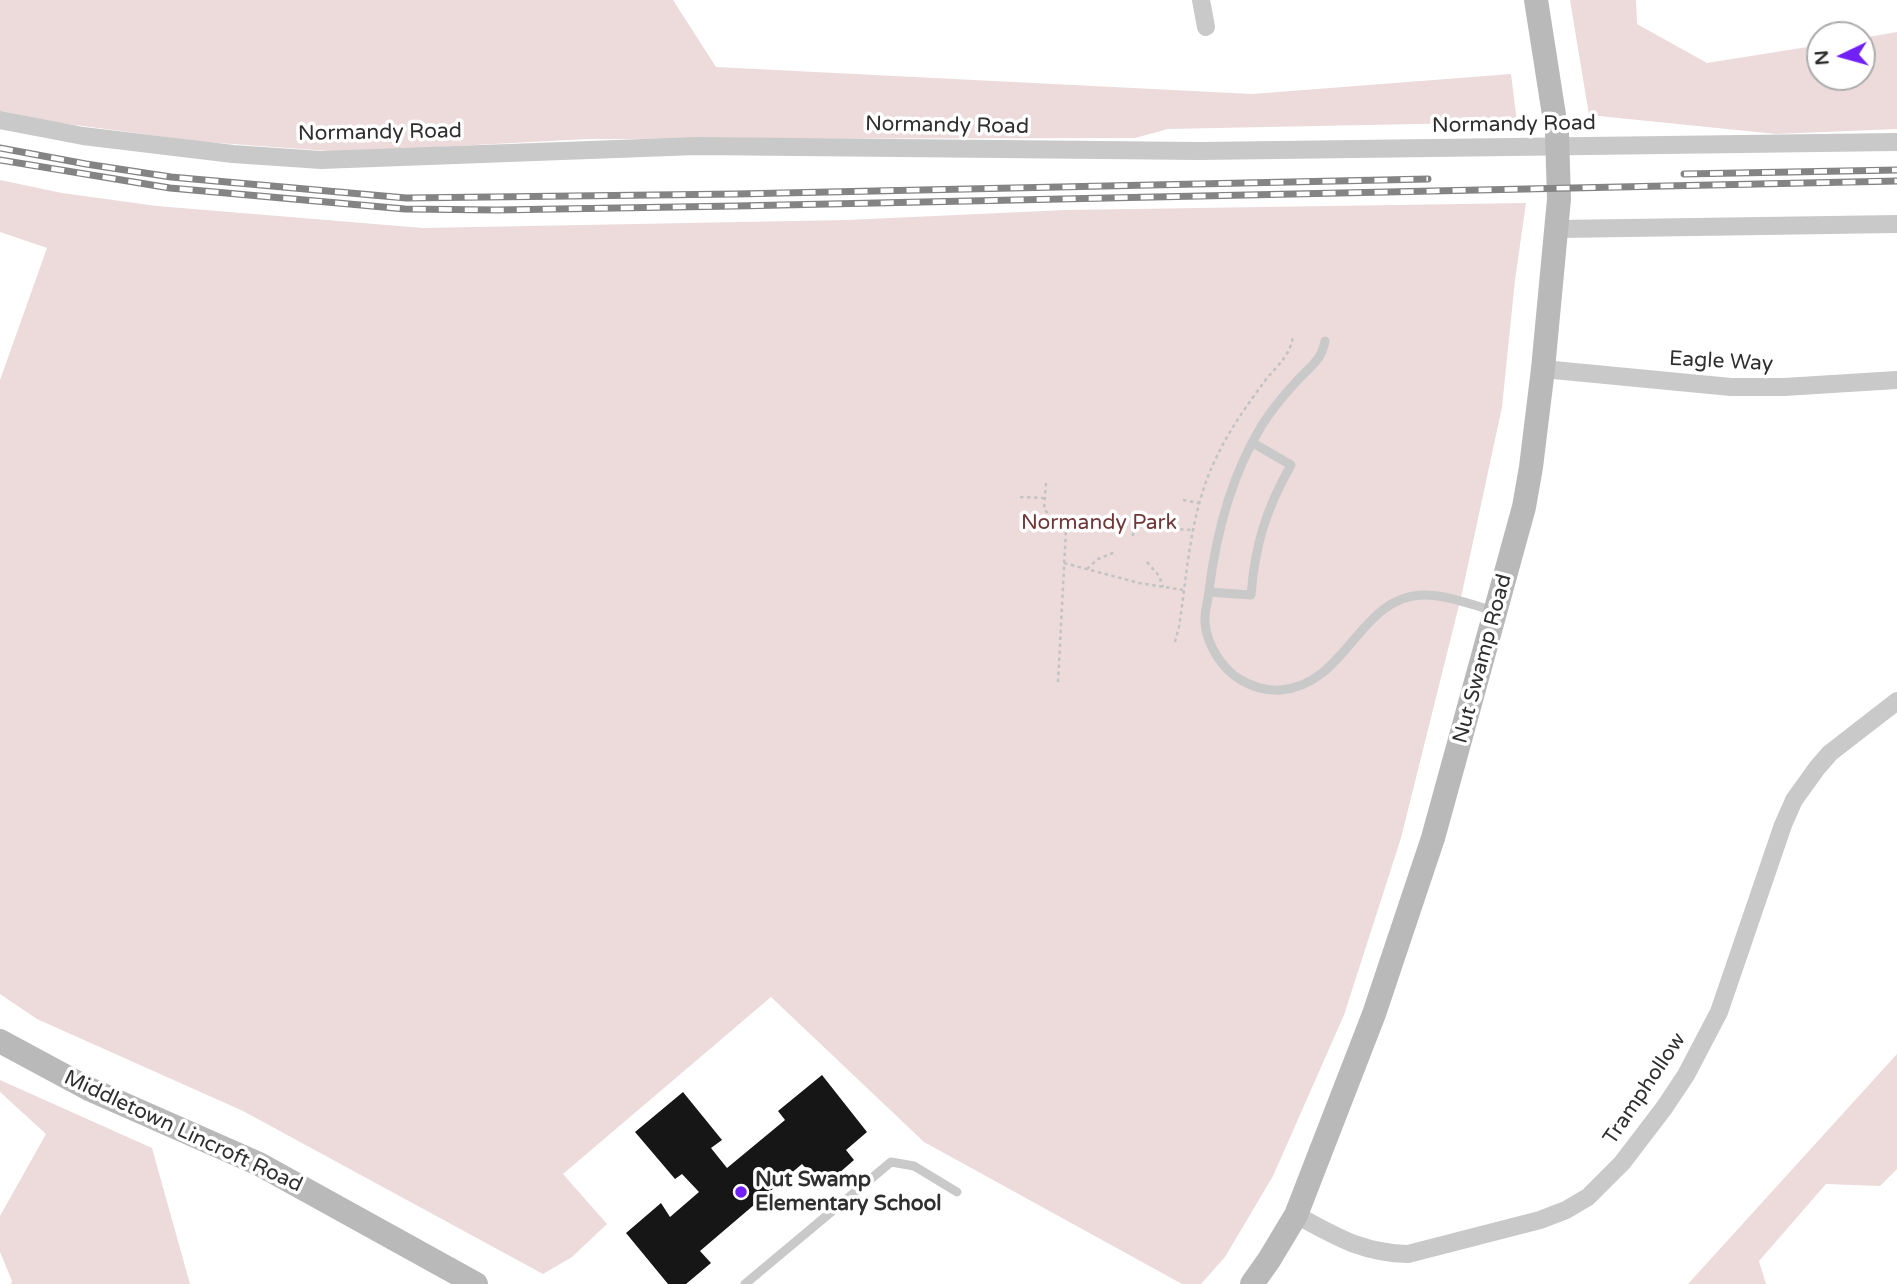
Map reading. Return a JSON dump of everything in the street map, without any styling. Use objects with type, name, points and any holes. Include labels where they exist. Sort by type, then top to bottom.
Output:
[{"type":"main road","name":"Nut Swamp Road","points":[[1252,1284],[1296,1215],[1320,1158],[1399,944],[1433,838],[1524,507],[1543,369],[1560,187],[1558,148],[1536,0]]},
{"type":"main road","name":"Middletown Lincroft Road","points":[[0,1041],[89,1089],[259,1164],[476,1284]]},
{"type":"street","points":[[1201,0],[1206,27]]},
{"type":"street","name":"Normandy Road","points":[[0,120],[83,136],[233,154],[321,160],[697,146],[1200,151],[1897,142]]},
{"type":"street","points":[[1558,229],[1897,224]]},
{"type":"street","name":"Eagle Way","points":[[1543,369],[1731,387],[1784,387],[1897,380]]},
{"type":"street","name":"Tramphollow","points":[[1296,1215],[1365,1249],[1386,1254],[1408,1254],[1540,1220],[1566,1210],[1588,1197],[1622,1163],[1664,1108],[1706,1041],[1733,976],[1783,825],[1805,783],[1830,754],[1897,701]]},
{"type":"lane","points":[[1325,341],[1318,361],[1294,384],[1263,425],[1227,501],[1214,551],[1205,623],[1212,647],[1229,673],[1254,687],[1279,691],[1301,686],[1324,674],[1371,620],[1386,607],[1403,599],[1424,595],[1441,597],[1496,612]]},
{"type":"lane","points":[[1209,592],[1251,595],[1261,527],[1291,465],[1253,443]]},
{"type":"lane","points":[[745,1284],[891,1162],[914,1167],[957,1192]]},
{"type":"path","points":[[1175,642],[1192,530],[1218,453],[1266,380],[1290,352],[1293,337]]},
{"type":"path","points":[[1046,482],[1044,509],[1056,522],[1192,530]]},
{"type":"path","points":[[1020,497],[1044,498]]},
{"type":"path","points":[[1183,500],[1199,503]]},
{"type":"path","points":[[1133,536],[1134,520]]},
{"type":"path","points":[[1058,682],[1066,530]]},
{"type":"path","points":[[1087,569],[1098,559],[1115,552]]},
{"type":"path","points":[[1147,562],[1159,576],[1163,587]]},
{"type":"path","points":[[1065,563],[1183,590]]},
{"type":"green space","points":[[0,0],[673,0],[716,67],[1252,94],[1511,74],[1517,122],[1168,129],[1135,138],[588,139],[344,152],[204,142],[60,123],[0,111]]},
{"type":"green space","points":[[1570,0],[1636,0],[1637,24],[1707,63],[1806,47],[1806,91],[1876,91],[1876,36],[1897,32],[1897,129],[1776,134],[1589,115]]},
{"type":"green space","name":"Normandy Park","points":[[0,180],[62,193],[157,206],[423,228],[847,220],[1066,210],[1526,203],[1502,407],[1462,593],[1401,838],[1344,1015],[1273,1176],[1225,1257],[1201,1284],[1182,1284],[924,1142],[771,997],[563,1174],[607,1224],[572,1257],[543,1274],[243,1111],[37,1019],[0,994],[0,380],[47,248],[0,232]]},
{"type":"green space","points":[[1897,1054],[1897,1169],[1880,1186],[1826,1184],[1759,1261],[1766,1284],[1688,1284]]},
{"type":"green space","points":[[0,1080],[152,1148],[190,1284],[11,1284],[0,1252],[0,1216],[46,1134],[0,1092]]},
{"type":"building","name":"Nut Swamp Elementary School","points":[[822,1075],[867,1132],[846,1150],[854,1160],[823,1187],[802,1164],[700,1251],[711,1263],[686,1284],[668,1284],[626,1233],[661,1203],[670,1217],[699,1192],[682,1174],[675,1179],[635,1132],[683,1092],[722,1140],[711,1148],[727,1168],[785,1120],[778,1111]]},
{"type":"railway","points":[[0,148],[171,177],[406,198],[736,194],[1428,179]]},
{"type":"railway","points":[[0,160],[170,188],[405,209],[736,206],[1897,181]]},
{"type":"railway","points":[[1684,174],[1897,170]]},
{"type":"place","name":"Nut Swamp Elementary School","points":[[741,1192]]}]
